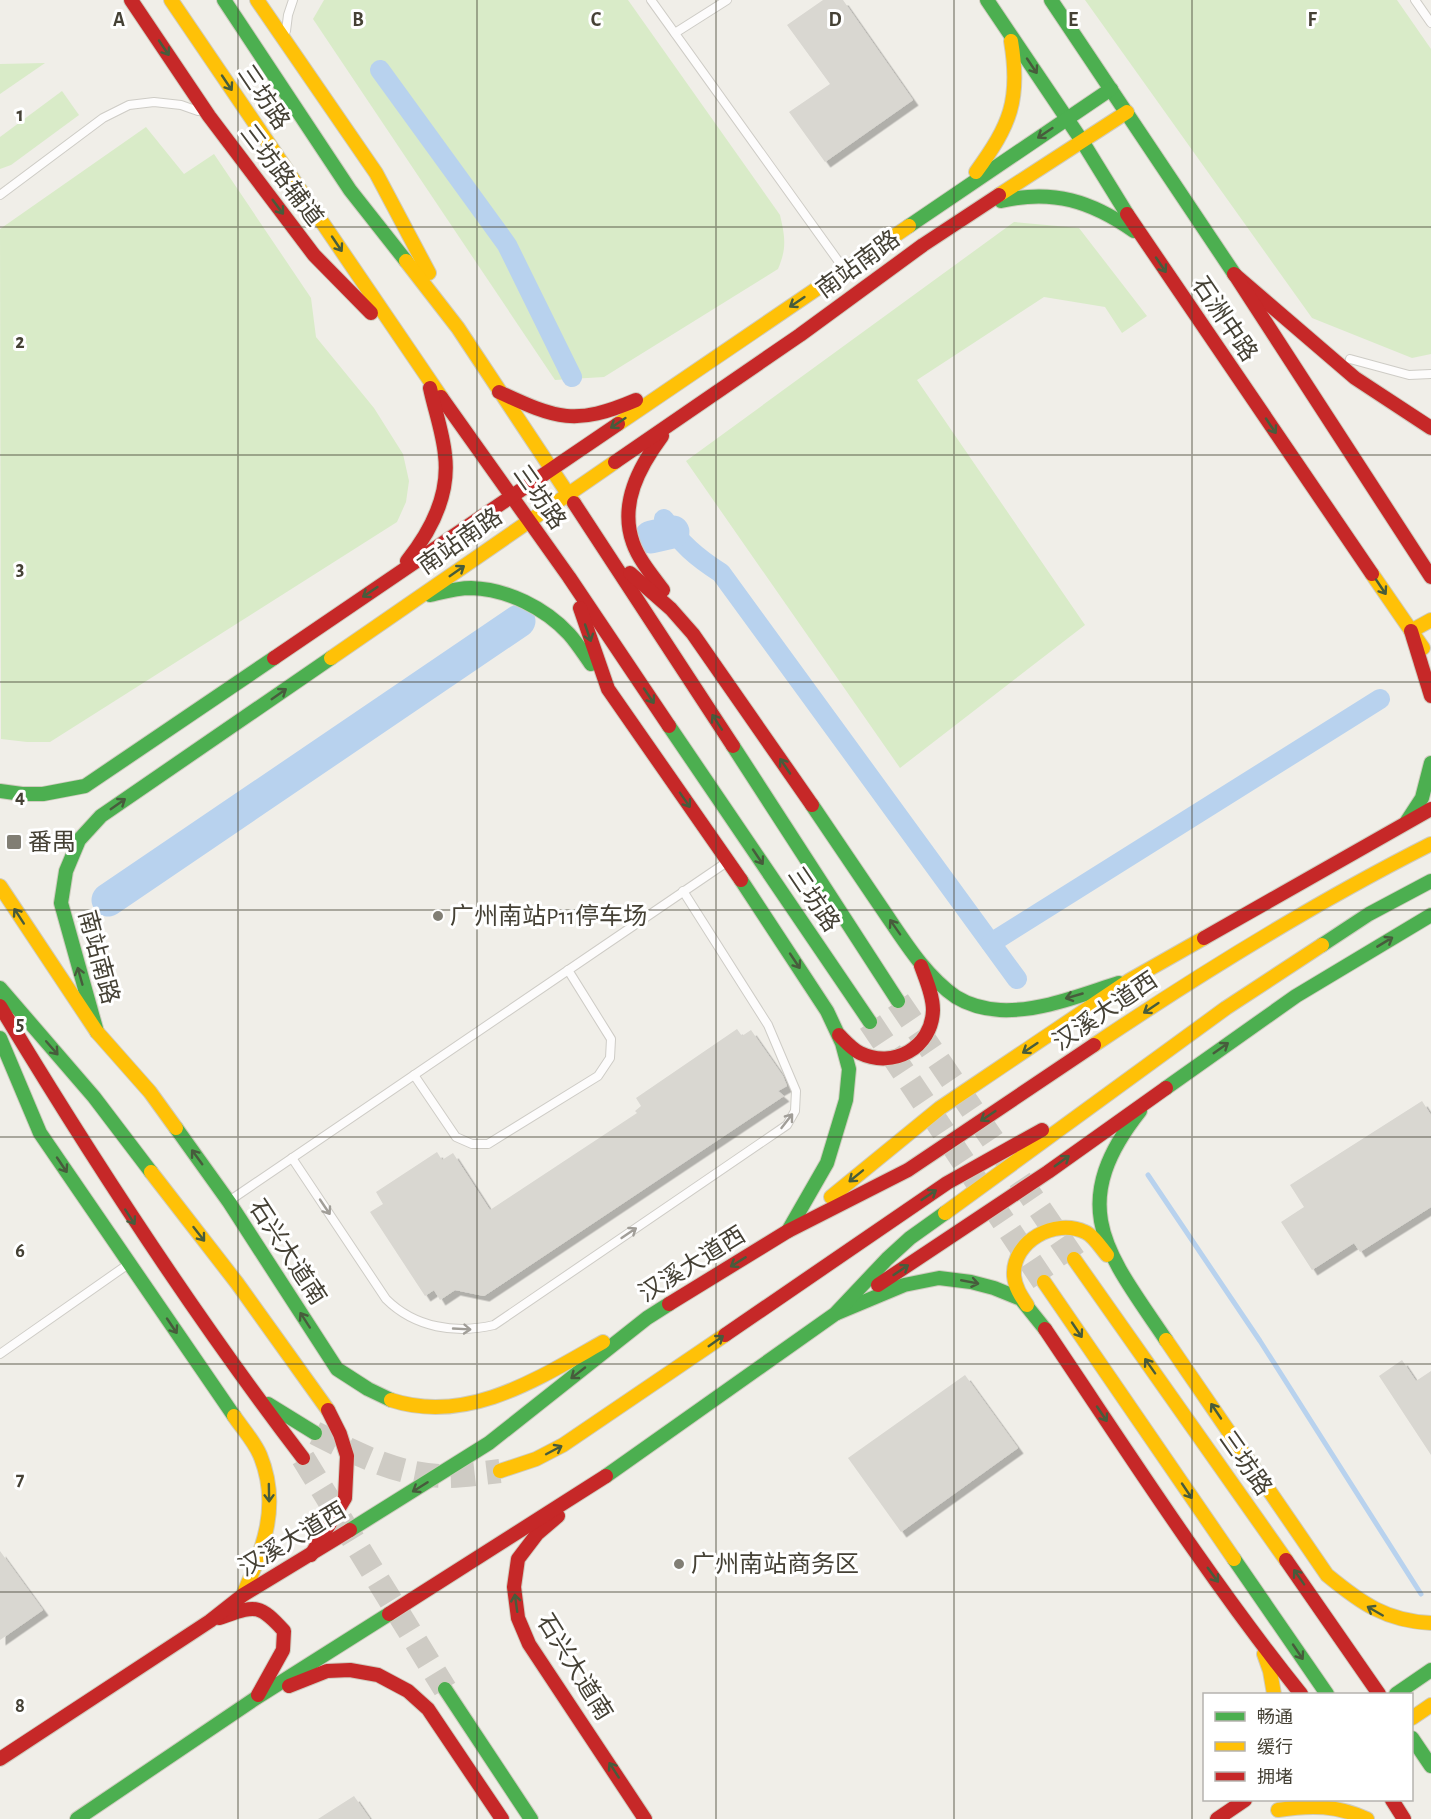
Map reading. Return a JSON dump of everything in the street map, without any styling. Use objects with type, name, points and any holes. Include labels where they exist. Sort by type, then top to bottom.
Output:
[{"type":"main road","name":"三坊路辅道","points":[[131,0],[209,116],[314,255],[416,360]]},
{"type":"main road","name":"三坊路","points":[[171,0],[427,377],[569,578],[870,1022]]},
{"type":"main road","name":"三坊路","points":[[224,0],[350,190],[458,328],[898,1000]]},
{"type":"main road","points":[[257,0],[376,173],[458,328]]},
{"type":"main road","name":"石洲中路","points":[[987,0],[1067,118],[1142,237],[1431,659]]},
{"type":"main road","name":"石洲中路","points":[[1051,0],[1234,274],[1431,577]]},
{"type":"main road","points":[[965,187],[998,142],[1008,122],[1016,92],[1016,67],[1009,32]]},
{"type":"main road","name":"南站南路","points":[[0,791],[22,796],[54,794],[85,786],[1111,88]]},
{"type":"main road","name":"南站南路","points":[[97,1032],[61,903],[66,871],[79,840],[100,816],[800,334],[923,245],[1126,112]]},
{"type":"main road","points":[[979,208],[1030,194],[1062,196],[1119,220],[1142,237]]},
{"type":"main road","points":[[1234,274],[1354,378],[1431,428]]},
{"type":"main road","points":[[390,578],[413,553],[432,525],[444,487],[446,461],[427,377]]},
{"type":"main road","points":[[499,392],[539,411],[569,417],[592,416],[672,387]]},
{"type":"main road","points":[[674,421],[639,470],[628,522],[637,552],[919,961],[947,990],[964,1002],[993,1011],[1017,1011],[1130,980]]},
{"type":"main road","points":[[608,554],[671,609],[693,634]]},
{"type":"main road","points":[[569,578],[608,689]]},
{"type":"main road","points":[[401,609],[429,595],[454,589],[473,588],[510,596],[549,616],[569,634],[728,861],[827,1011],[839,1035],[849,1070],[846,1100],[827,1163],[788,1232]]},
{"type":"main road","points":[[1431,620],[1411,631],[1431,696]]},
{"type":"main road","points":[[1407,821],[1422,798],[1431,763]]},
{"type":"main road","points":[[788,1232],[940,1108],[1130,980],[1407,821],[1429,811]]},
{"type":"main road","name":"汉溪大道西","points":[[0,1759],[210,1621],[243,1595],[311,1556],[489,1443],[647,1318],[788,1232],[908,1170],[1199,975],[1367,876],[1431,844]]},
{"type":"main road","points":[[835,1314],[910,1238],[1104,1095],[1226,1008],[1369,914],[1431,881]]},
{"type":"main road","name":"石兴大道南","points":[[0,886],[97,1032],[150,1092],[229,1202],[337,1369],[363,1387],[400,1402],[439,1408],[472,1404],[512,1392],[647,1318]]},
{"type":"main road","points":[[77,1819],[256,1698],[593,1485],[835,1314],[1048,1172],[1296,996],[1426,919]]},
{"type":"main road","points":[[839,1035],[860,1053],[889,1059],[902,1056],[920,1044],[929,1034],[933,1009],[930,991],[919,961]]},
{"type":"main road","points":[[0,988],[94,1097],[332,1404],[347,1456],[345,1498],[311,1556]]},
{"type":"main road","points":[[0,1006],[149,1245],[253,1394],[303,1458]]},
{"type":"main road","points":[[0,1022],[31,1058]]},
{"type":"main road","points":[[0,1038],[40,1133]]},
{"type":"main road","points":[[0,1069],[40,1133],[259,1453],[269,1484],[269,1518],[261,1550],[243,1595]]},
{"type":"main road","points":[[500,1471],[536,1459],[563,1445],[947,1182],[1104,1095]]},
{"type":"main road","points":[[1116,1266],[1100,1220],[1099,1196],[1106,1172],[1126,1127],[1155,1095]]},
{"type":"main road","points":[[1027,1305],[1016,1286],[1014,1276],[1015,1263],[1022,1250],[1037,1235],[1056,1228],[1086,1232],[1116,1266],[1328,1575],[1359,1602],[1383,1616],[1410,1622],[1431,1623]]},
{"type":"main road","name":"三坊路","points":[[1074,1259],[1378,1693]]},
{"type":"main road","points":[[835,1314],[904,1285],[939,1278],[971,1282],[1021,1299],[1039,1320],[1171,1516],[1257,1638],[1299,1693]]},
{"type":"main road","points":[[1044,1282],[1326,1693]]},
{"type":"main road","points":[[337,1369],[340,1385]]},
{"type":"main road","points":[[253,1394],[315,1433]]},
{"type":"main road","name":"石兴大道南","points":[[593,1485],[537,1534],[518,1559],[514,1587],[518,1618],[529,1644],[645,1819]]},
{"type":"main road","points":[[210,1621],[244,1610],[262,1610],[270,1615],[284,1631],[283,1650],[256,1698]]},
{"type":"main road","points":[[1257,1638],[1270,1671],[1274,1693]]},
{"type":"main road","points":[[256,1698],[327,1671],[350,1670],[378,1675],[408,1691],[428,1709],[502,1819]]},
{"type":"main road","points":[[1399,1693],[1431,1670]]},
{"type":"main road","points":[[445,1689],[531,1819]]},
{"type":"main road","points":[[1413,1717],[1431,1705]]},
{"type":"main road","points":[[1413,1739],[1431,1766]]},
{"type":"main road","points":[[1217,1819],[1242,1801]]},
{"type":"main road","points":[[1266,1819],[1294,1801]]},
{"type":"main road","points":[[1393,1801],[1404,1819]]},
{"type":"main road","points":[[1278,1810],[1311,1804],[1332,1806],[1367,1819]]},
{"type":"lane","points":[[285,40],[288,15],[293,0]]},
{"type":"lane","points":[[651,0],[844,270]]},
{"type":"lane","points":[[675,33],[727,0]]},
{"type":"lane","points":[[1415,0],[1431,23]]},
{"type":"lane","points":[[0,195],[103,117],[129,105],[154,102],[181,105],[209,116]]},
{"type":"lane","points":[[1324,352],[1409,375],[1431,374]]},
{"type":"lane","points":[[229,1202],[728,861]]},
{"type":"lane","points":[[292,1158],[387,1299],[399,1312],[412,1319],[450,1328],[474,1329],[494,1324],[787,1125],[795,1111],[796,1091],[768,1025],[683,891]]},
{"type":"lane","points":[[414,1075],[456,1137],[472,1144],[488,1144],[598,1076],[610,1058],[611,1039],[568,970]]},
{"type":"lane","points":[[0,1354],[129,1263]]},
{"type":"green space","points":[[324,0],[628,0],[780,215],[784,242],[783,255],[778,269],[604,377],[555,380],[313,19]]},
{"type":"green space","points":[[1085,0],[1397,0],[1431,49],[1431,354],[1412,358],[1312,318]]},
{"type":"green space","points":[[45,63],[0,94],[0,64]]},
{"type":"green space","points":[[62,91],[79,115],[11,165],[0,169],[0,137]]},
{"type":"green space","points":[[146,127],[184,174],[214,154],[311,298],[316,337],[374,408],[403,454],[409,481],[406,502],[397,522],[50,742],[1,739],[0,229]]},
{"type":"green space","points":[[1014,222],[1079,228],[1147,316],[1122,333],[1105,307],[1044,297],[917,380],[1085,625],[900,768],[686,461]]},
{"type":"building","points":[[823,0],[843,0],[913,100],[825,162],[789,112],[830,84],[787,25]]},
{"type":"building","points":[[737,1029],[742,1036],[751,1030],[783,1076],[787,1086],[778,1091],[784,1096],[484,1296],[455,1290],[440,1300],[434,1290],[425,1296],[370,1212],[383,1204],[376,1192],[437,1152],[442,1160],[453,1153],[490,1210],[637,1113],[635,1111],[641,1106],[636,1098]]},
{"type":"building","points":[[1422,1101],[1431,1115],[1431,1207],[1360,1252],[1354,1243],[1312,1270],[1281,1222],[1304,1207],[1290,1185]]},
{"type":"building","points":[[1402,1360],[1416,1381],[1431,1371],[1431,1455],[1379,1376]]},
{"type":"building","points":[[965,1375],[1018,1448],[901,1532],[848,1458]]},
{"type":"building","points":[[0,1551],[43,1610],[0,1640]]},
{"type":"building","points":[[354,1796],[370,1819],[318,1819]]},
{"type":"waterway","points":[[380,70],[507,245],[572,377]]},
{"type":"waterway","points":[[664,519],[690,549],[721,573],[1017,979]]},
{"type":"waterway","points":[[651,537],[673,532]]},
{"type":"waterway","points":[[108,900],[519,621]]},
{"type":"waterway","points":[[991,943],[1380,699]]},
{"type":"waterway","points":[[1148,1175],[1260,1341],[1421,1594]]},
{"type":"tunnel","points":[[898,1001],[1074,1259]]},
{"type":"tunnel","points":[[870,1022],[1044,1282]]},
{"type":"tunnel","points":[[315,1433],[377,1462],[410,1472],[445,1476],[500,1471]]},
{"type":"tunnel","points":[[303,1458],[445,1689]]},
{"type":"traffic: fast","points":[[224,0],[350,190],[406,261]]},
{"type":"traffic: fast","points":[[987,0],[1082,141],[1127,214]]},
{"type":"traffic: fast","points":[[1051,0],[1235,275]]},
{"type":"traffic: fast","points":[[909,226],[1111,89]]},
{"type":"traffic: fast","points":[[1001,201],[1038,196],[1071,200],[1102,212],[1134,231]]},
{"type":"traffic: fast","points":[[430,595],[471,588],[512,596],[549,616],[572,637],[591,664]]},
{"type":"traffic: fast","points":[[0,791],[43,794],[85,786],[274,658]]},
{"type":"traffic: fast","points":[[97,1032],[61,903],[66,871],[79,840],[101,816],[331,658]]},
{"type":"traffic: fast","points":[[669,726],[870,1022]]},
{"type":"traffic: fast","points":[[733,746],[898,1001]]},
{"type":"traffic: fast","points":[[1407,821],[1422,798],[1431,763]]},
{"type":"traffic: fast","points":[[812,805],[915,956],[934,978],[956,997],[983,1008],[1015,1010],[1045,1006],[1119,983]]},
{"type":"traffic: fast","points":[[741,880],[827,1011],[842,1043],[849,1069],[846,1100],[827,1163],[788,1231]]},
{"type":"traffic: fast","points":[[1322,945],[1369,914],[1431,881]]},
{"type":"traffic: fast","points":[[1166,1088],[1296,996],[1431,915]]},
{"type":"traffic: fast","points":[[0,988],[94,1097],[151,1172]]},
{"type":"traffic: fast","points":[[0,1038],[40,1133],[234,1416]]},
{"type":"traffic: fast","points":[[1140,1111],[1117,1145],[1104,1175],[1100,1203],[1103,1229],[1112,1255],[1166,1340]]},
{"type":"traffic: fast","points":[[176,1128],[229,1202],[337,1369],[368,1389],[391,1400]]},
{"type":"traffic: fast","points":[[606,1476],[835,1314],[887,1259],[910,1238],[945,1213]]},
{"type":"traffic: fast","points":[[837,1313],[904,1285],[939,1278],[971,1282],[1021,1299],[1045,1329]]},
{"type":"traffic: fast","points":[[350,1530],[489,1443],[647,1318],[669,1304]]},
{"type":"traffic: fast","points":[[268,1404],[315,1433]]},
{"type":"traffic: fast","points":[[1234,1559],[1326,1693]]},
{"type":"traffic: fast","points":[[77,1819],[256,1698],[389,1614]]},
{"type":"traffic: fast","points":[[1397,1693],[1431,1670]]},
{"type":"traffic: fast","points":[[445,1689],[531,1819]]},
{"type":"traffic: fast","points":[[1413,1739],[1431,1766]]},
{"type":"traffic: slow","points":[[171,0],[441,397]]},
{"type":"traffic: slow","points":[[257,0],[376,173],[429,273]]},
{"type":"traffic: slow","points":[[976,172],[997,140],[1010,111],[1015,80],[1011,41]]},
{"type":"traffic: slow","points":[[999,195],[1127,112]]},
{"type":"traffic: slow","points":[[618,424],[909,226]]},
{"type":"traffic: slow","points":[[406,261],[458,328],[574,503]]},
{"type":"traffic: slow","points":[[331,658],[615,462]]},
{"type":"traffic: slow","points":[[1372,574],[1423,648]]},
{"type":"traffic: slow","points":[[1411,631],[1431,620]]},
{"type":"traffic: slow","points":[[1094,1045],[1260,939],[1344,890],[1431,844]]},
{"type":"traffic: slow","points":[[0,886],[97,1032],[150,1092],[176,1128]]},
{"type":"traffic: slow","points":[[831,1197],[940,1108],[1130,980],[1204,938]]},
{"type":"traffic: slow","points":[[945,1213],[1226,1008],[1322,945]]},
{"type":"traffic: slow","points":[[151,1172],[237,1283],[328,1410]]},
{"type":"traffic: slow","points":[[1027,1305],[1016,1284],[1015,1263],[1020,1252],[1038,1236],[1061,1228],[1073,1228],[1091,1236],[1107,1255]]},
{"type":"traffic: slow","points":[[1074,1259],[1286,1560]]},
{"type":"traffic: slow","points":[[1044,1282],[1234,1559]]},
{"type":"traffic: slow","points":[[500,1471],[536,1459],[563,1445],[725,1335]]},
{"type":"traffic: slow","points":[[1166,1340],[1327,1575],[1375,1609],[1401,1619],[1431,1623]]},
{"type":"traffic: slow","points":[[391,1400],[420,1406],[448,1407],[475,1402],[528,1383],[603,1342]]},
{"type":"traffic: slow","points":[[234,1416],[260,1455],[269,1492],[269,1509],[263,1543],[243,1595]]},
{"type":"traffic: slow","points":[[1264,1654],[1274,1693]]},
{"type":"traffic: slow","points":[[1413,1717],[1431,1705]]},
{"type":"traffic: slow","points":[[1278,1810],[1324,1807],[1356,1814],[1367,1819]]},
{"type":"traffic: jam","points":[[131,0],[209,116],[314,255],[371,313]]},
{"type":"traffic: jam","points":[[615,462],[800,335],[923,245],[999,195]]},
{"type":"traffic: jam","points":[[1127,214],[1372,574]]},
{"type":"traffic: jam","points":[[1234,274],[1355,378],[1431,428]]},
{"type":"traffic: jam","points":[[1235,275],[1431,577]]},
{"type":"traffic: jam","points":[[407,561],[431,525],[445,484],[444,447],[430,388]]},
{"type":"traffic: jam","points":[[499,392],[536,408],[566,416],[597,414],[636,400]]},
{"type":"traffic: jam","points":[[441,397],[569,577],[669,726]]},
{"type":"traffic: jam","points":[[274,658],[618,424]]},
{"type":"traffic: jam","points":[[662,436],[639,473],[628,514],[633,543],[646,567],[663,590]]},
{"type":"traffic: jam","points":[[574,503],[733,746]]},
{"type":"traffic: jam","points":[[630,573],[671,609],[693,634],[812,805]]},
{"type":"traffic: jam","points":[[580,608],[608,689],[741,880]]},
{"type":"traffic: jam","points":[[1411,631],[1431,696]]},
{"type":"traffic: jam","points":[[1204,938],[1431,809]]},
{"type":"traffic: jam","points":[[839,1035],[860,1053],[873,1057],[897,1056],[909,1052],[918,1045],[926,1035],[933,1010],[931,993],[921,966]]},
{"type":"traffic: jam","points":[[0,1006],[71,1122],[145,1236],[222,1348],[303,1458]]},
{"type":"traffic: jam","points":[[669,1304],[788,1231],[908,1170],[1094,1045]]},
{"type":"traffic: jam","points":[[878,1285],[1048,1172],[1166,1088]]},
{"type":"traffic: jam","points":[[725,1335],[947,1183],[1042,1130]]},
{"type":"traffic: jam","points":[[1045,1329],[1201,1560],[1300,1693]]},
{"type":"traffic: jam","points":[[311,1555],[345,1498],[347,1456],[340,1434],[328,1410]]},
{"type":"traffic: jam","points":[[389,1614],[606,1476]]},
{"type":"traffic: jam","points":[[558,1516],[537,1534],[518,1559],[514,1587],[518,1618],[529,1644],[645,1819]]},
{"type":"traffic: jam","points":[[0,1759],[210,1621],[243,1595],[350,1530]]},
{"type":"traffic: jam","points":[[1286,1560],[1378,1693]]},
{"type":"traffic: jam","points":[[219,1618],[255,1609],[268,1615],[284,1631],[283,1650],[258,1695]]},
{"type":"traffic: jam","points":[[289,1686],[327,1671],[350,1670],[378,1675],[408,1691],[428,1709],[502,1819]]},
{"type":"traffic: jam","points":[[1217,1819],[1244,1801]]},
{"type":"traffic: jam","points":[[1393,1801],[1404,1819]]},
{"type":"place","name":"番禺","points":[[14,842]]},
{"type":"place","name":"广州南站P11停车场","points":[[438,916]]},
{"type":"place","name":"广州南站商务区","points":[[679,1564]]}]
